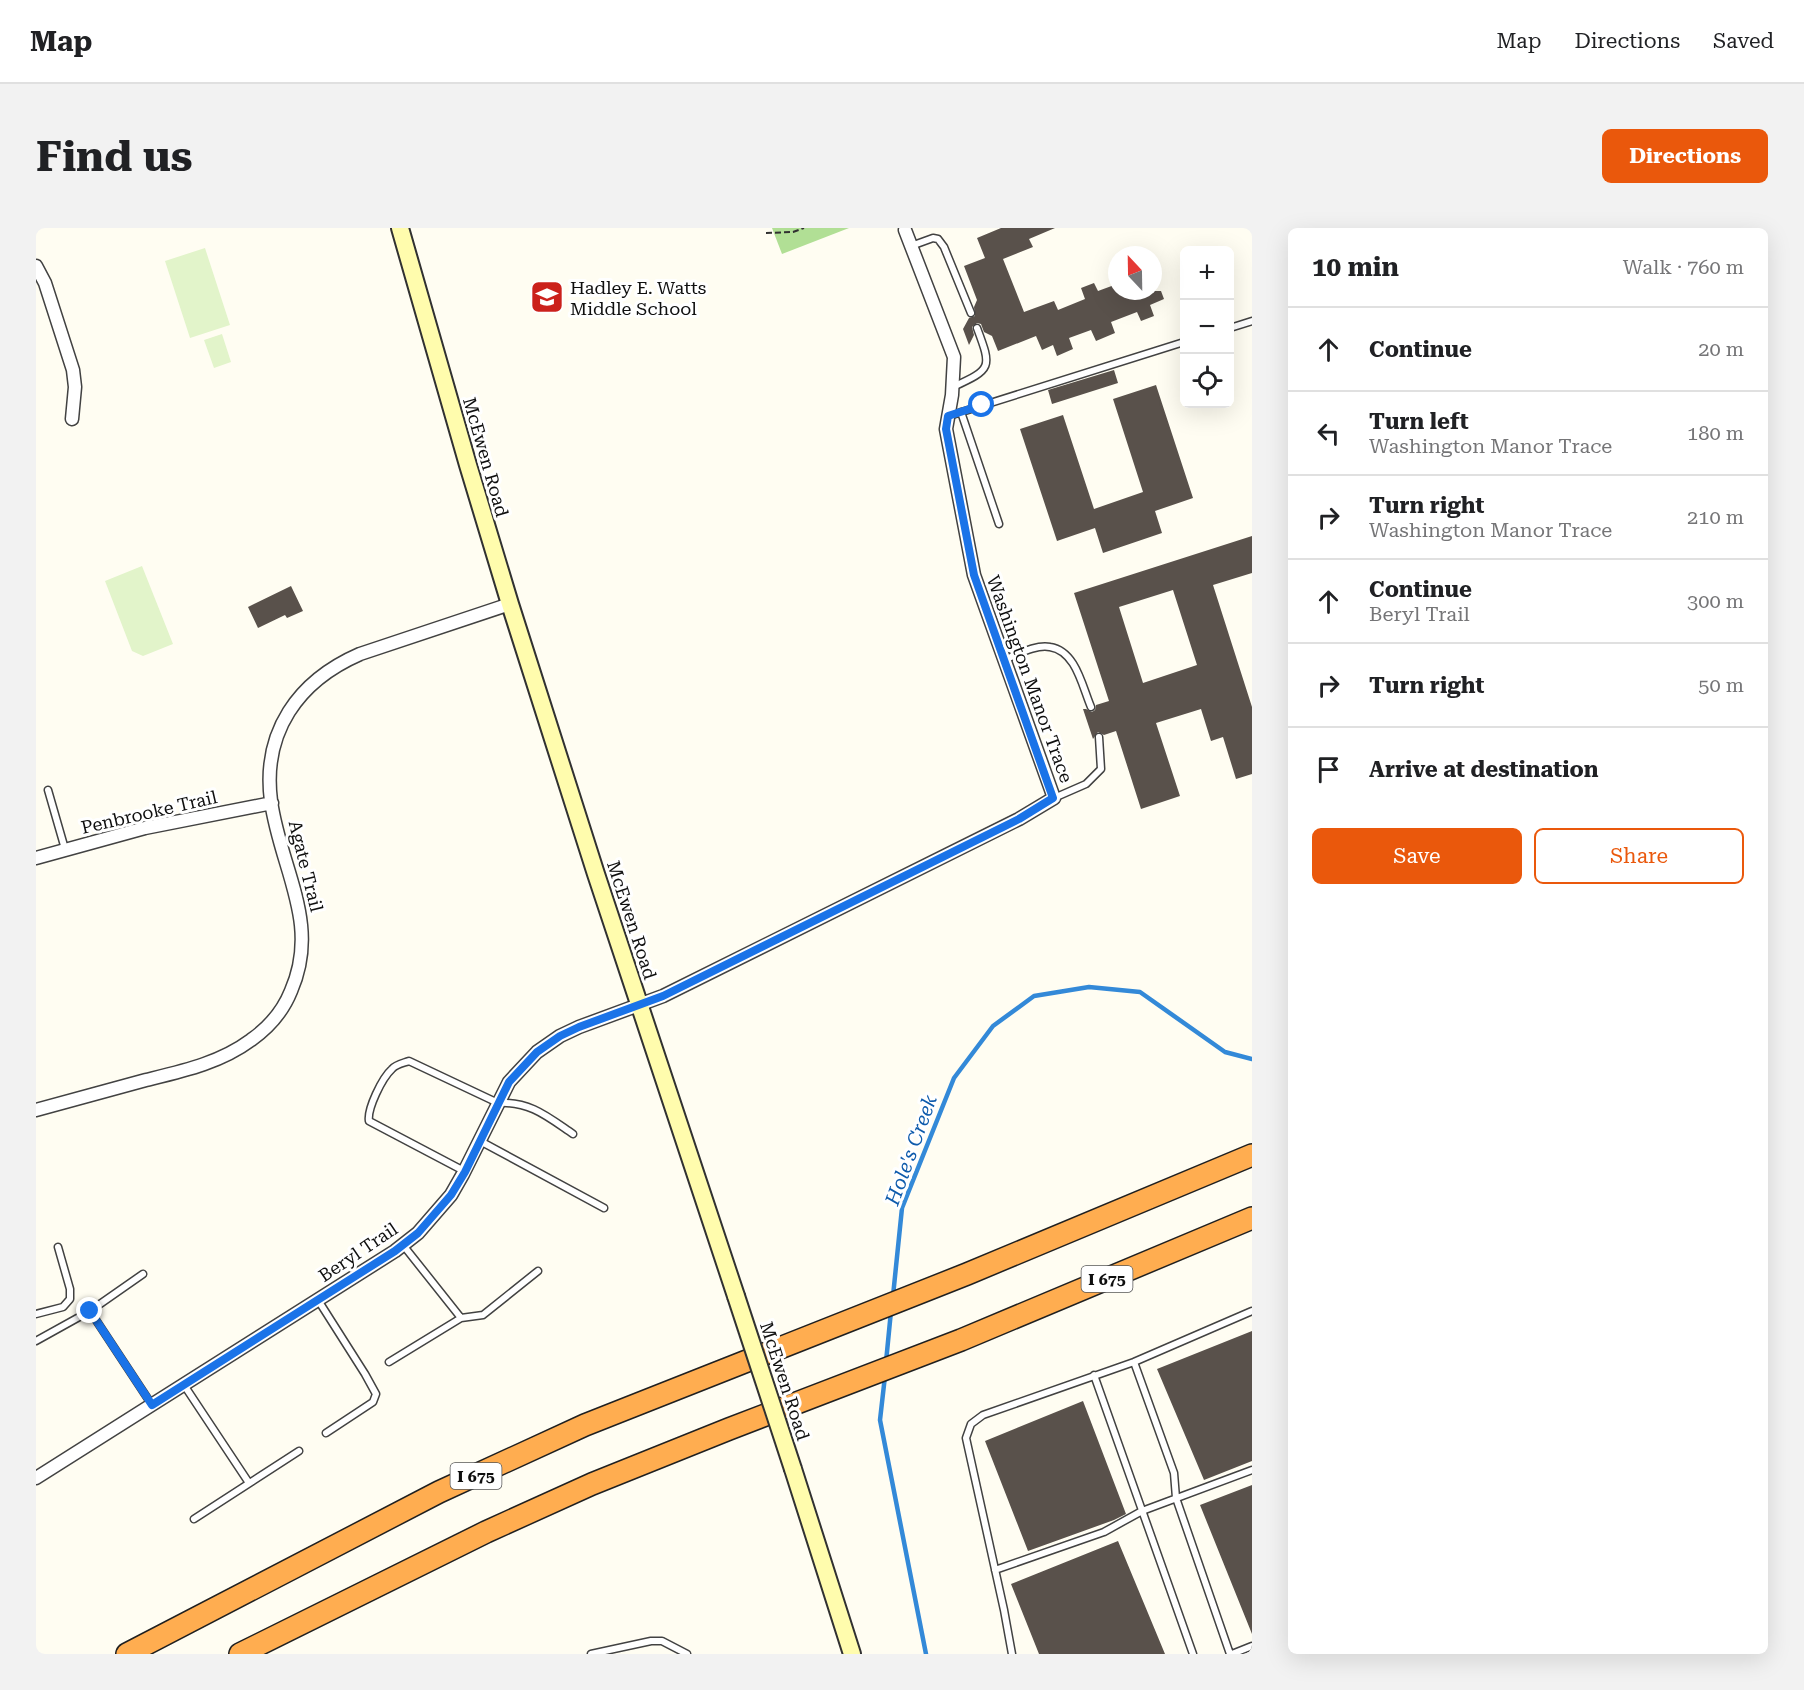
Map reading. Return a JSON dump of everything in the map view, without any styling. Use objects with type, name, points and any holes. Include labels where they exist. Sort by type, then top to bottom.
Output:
[{"type":"highway","name":"I 675","points":[[127,1654],[440,1492],[575,1430],[719,1371],[838,1327],[1252,1155]]},
{"type":"highway","name":"I 675","points":[[240,1654],[486,1532],[592,1484],[961,1340],[1252,1218]]},
{"type":"street","name":"McEwen Road","points":[[400,228],[510,604],[852,1654]]},
{"type":"street","name":"Washington Manor Trace","points":[[639,1004],[663,996],[1019,819],[1053,798],[974,575],[946,429],[954,357],[905,230]]},
{"type":"street","points":[[36,266],[45,283],[73,370],[75,387],[72,419]]},
{"type":"street","name":"Agate Trail","points":[[36,1110],[217,1060],[253,1039],[278,1014],[296,981],[303,944],[302,925],[294,886],[272,803],[270,764],[274,745],[289,710],[304,691],[342,662],[510,604]]},
{"type":"street","name":"Penbrooke Trail","points":[[36,858],[145,828],[272,803]]},
{"type":"street","name":"Beryl Trail","points":[[36,1477],[403,1245],[435,1215],[451,1195],[465,1172],[509,1082],[537,1052],[560,1036],[579,1027],[639,1004]]},
{"type":"lane","points":[[911,246],[933,238],[938,239],[944,247],[971,313]]},
{"type":"lane","points":[[1234,327],[1252,321]]},
{"type":"lane","points":[[952,388],[980,375],[987,363],[987,356],[977,328]]},
{"type":"lane","points":[[948,416],[1180,344]]},
{"type":"lane","points":[[961,412],[999,524]]},
{"type":"lane","points":[[1004,660],[1049,646],[1062,652],[1071,659],[1091,707]]},
{"type":"lane","points":[[1053,798],[1086,784],[1101,769],[1099,737]]},
{"type":"lane","points":[[48,790],[66,850]]},
{"type":"lane","points":[[465,1172],[369,1121],[368,1114],[372,1103],[391,1069],[409,1061],[498,1103],[514,1102],[541,1112],[573,1134]]},
{"type":"lane","points":[[479,1141],[604,1208]]},
{"type":"lane","points":[[403,1245],[461,1318]]},
{"type":"lane","points":[[36,1314],[63,1307],[70,1299],[70,1289],[58,1248]]},
{"type":"lane","points":[[389,1362],[461,1318],[483,1315],[538,1271]]},
{"type":"lane","points":[[36,1341],[90,1311],[143,1274]]},
{"type":"lane","points":[[318,1300],[376,1395],[373,1402],[326,1433]]},
{"type":"lane","points":[[90,1311],[152,1405]]},
{"type":"lane","points":[[1012,1654],[966,1438],[971,1424],[983,1415],[1134,1362],[1252,1311]]},
{"type":"lane","points":[[1134,1362],[1174,1473],[1176,1498],[1231,1654],[1252,1646]]},
{"type":"lane","points":[[1094,1375],[1193,1654]]},
{"type":"lane","points":[[184,1385],[249,1483]]},
{"type":"lane","points":[[194,1519],[299,1450]]},
{"type":"lane","points":[[995,1570],[1104,1532],[1142,1511],[1252,1470]]},
{"type":"lane","points":[[591,1654],[651,1641],[662,1641],[687,1654]]},
{"type":"path","points":[[765,233],[793,232],[804,228]]},
{"type":"green space","points":[[772,228],[849,228],[782,254]]},
{"type":"green space","points":[[205,248],[230,325],[190,338],[165,261]]},
{"type":"green space","points":[[222,334],[231,362],[214,368],[204,340]]},
{"type":"green space","points":[[142,566],[173,644],[143,656],[132,651],[105,581]]},
{"type":"building","points":[[1001,228],[1055,228],[1029,239],[1033,247],[1003,259],[1024,312],[1054,301],[1058,310],[1085,299],[1081,288],[1094,283],[1098,291],[1108,287],[1108,300],[1162,300],[1150,305],[1154,316],[1141,321],[1137,312],[1111,322],[1115,333],[1096,341],[1091,330],[1069,338],[1073,349],[1057,356],[1053,345],[1042,350],[1036,336],[998,351],[992,336],[984,332],[981,324],[977,323],[972,327],[974,335],[969,345],[963,329],[969,318],[975,316],[974,307],[977,300],[964,266],[985,258],[977,238]]},
{"type":"building","points":[[1114,370],[1118,383],[1052,404],[1048,390]]},
{"type":"building","points":[[1156,385],[1193,498],[1155,511],[1162,533],[1103,553],[1095,528],[1057,541],[1020,429],[1063,415],[1094,509],[1143,492],[1113,399]]},
{"type":"building","points":[[1252,536],[1252,573],[1213,585],[1252,707],[1252,774],[1236,779],[1223,737],[1211,741],[1201,709],[1156,723],[1180,796],[1141,809],[1116,731],[1104,735],[1098,732],[1093,739],[1083,709],[1092,712],[1096,705],[1109,701],[1074,593]],"holes":[[[1173,590],[1197,665],[1143,683],[1119,607]]]},
{"type":"building","points":[[291,586],[303,611],[287,618],[285,615],[258,628],[248,607]]},
{"type":"building","points":[[1252,1331],[1252,1461],[1204,1480],[1157,1369]]},
{"type":"building","points":[[1083,1401],[1126,1514],[1028,1551],[985,1441]]},
{"type":"building","points":[[1252,1485],[1252,1634],[1200,1505]]},
{"type":"building","points":[[1118,1541],[1165,1654],[1039,1654],[1011,1584]]},
{"type":"waterway","name":"Hole's Creek","points":[[893,1296],[902,1208],[954,1078],[993,1026],[1034,996],[1089,987],[1140,992],[1225,1052],[1252,1059]]},
{"type":"waterway","name":"Hole's Creek","points":[[886,1362],[891,1311]]},
{"type":"waterway","name":"Hole's Creek","points":[[885,1376],[880,1420],[926,1654]]},
{"type":"place","name":"Hadley E. Watts Middle School","points":[[547,297]]},
{"type":"route","points":[[90,1311],[152,1405],[395,1251],[418,1233],[451,1195],[465,1172],[509,1082],[521,1066],[560,1036],[663,996],[1019,819],[1053,798],[974,575],[946,429],[948,416],[982,405]]}]
